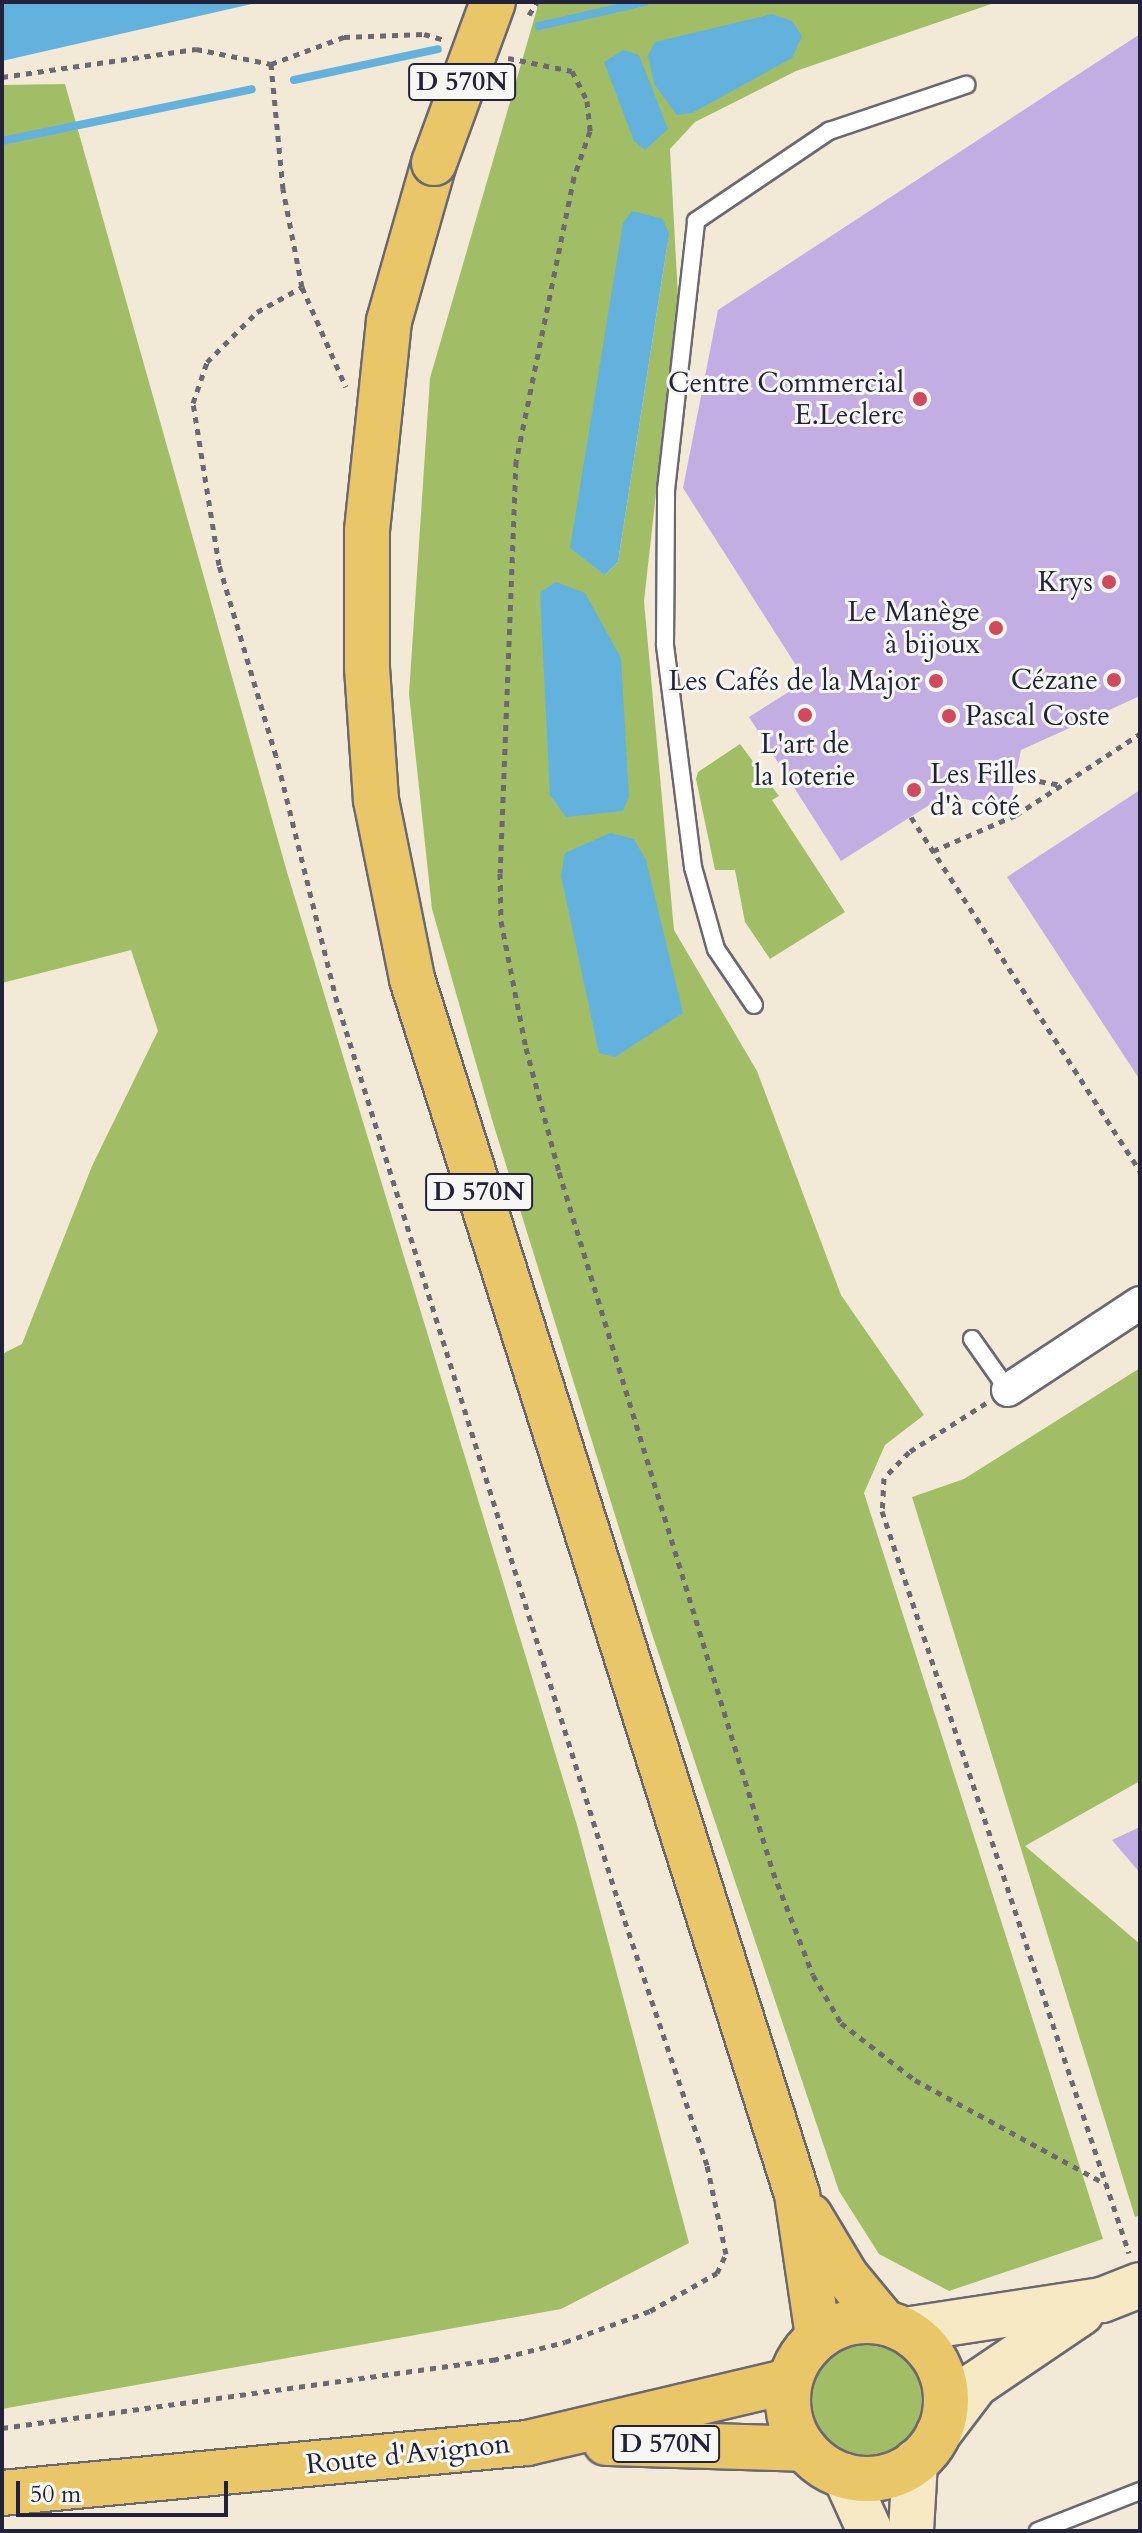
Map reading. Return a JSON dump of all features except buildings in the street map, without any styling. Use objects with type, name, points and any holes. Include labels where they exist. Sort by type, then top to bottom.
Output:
[{"type":"main road","name":"D 570N","points":[[493,2],[434,163],[389,321],[367,531],[367,668],[376,800],[412,979],[797,2194],[818,2337]]},
{"type":"main road","name":"D 570N","points":[[797,2194],[846,2276],[895,2326]]},
{"type":"main road","points":[[870,2531],[845,2476],[805,2449],[792,2429],[789,2381],[800,2356],[818,2337],[843,2324],[895,2326],[1127,2290]]},
{"type":"main road","points":[[845,2476],[894,2475],[927,2448],[976,2384],[1127,2290]]},
{"type":"main road","points":[[895,2326],[924,2345],[945,2388],[927,2448],[911,2531]]},
{"type":"main road","name":"D 570N","points":[[527,2443],[789,2381]]},
{"type":"main road","name":"D 570N","points":[[527,2443],[805,2449]]},
{"type":"main road","name":"Route d'Avignon","points":[[2,2493],[527,2443]]},
{"type":"street","points":[[1008,1390],[1140,1303]]},
{"type":"lane","points":[[754,1005],[716,949],[693,867],[665,644],[666,490],[696,221],[829,131],[966,85]]},
{"type":"lane","points":[[972,1339],[1008,1390]]},
{"type":"lane","points":[[1038,2531],[1140,2491]]},
{"type":"path","points":[[2,77],[196,49],[271,64],[344,37],[424,34],[453,42]]},
{"type":"path","points":[[495,55],[572,71],[587,101],[590,131],[574,177],[516,461],[500,873],[501,921],[526,1048],[559,1172],[773,1872],[813,1975],[841,2023],[915,2080],[1106,2184]]},
{"type":"path","points":[[271,64],[283,189],[302,287],[349,395]]},
{"type":"path","points":[[2,2428],[493,2360],[565,2342],[650,2311],[717,2273],[726,2254],[707,2165],[620,1907],[346,1032],[276,756],[219,565],[193,403],[207,362],[257,312],[302,287]]},
{"type":"path","points":[[933,851],[1016,815],[1140,734]]},
{"type":"path","points":[[1016,777],[1062,785]]},
{"type":"path","points":[[911,817],[1140,1171]]},
{"type":"path","points":[[1008,1390],[909,1452],[884,1478],[882,1511],[1106,2184],[1127,2290]]},
{"type":"green space","points":[[539,2],[997,2],[796,71],[695,122],[670,149],[678,297],[644,601],[674,930],[757,1071],[841,1295],[924,1415],[885,1445],[864,1493],[1103,2239],[949,2291],[879,2254],[839,2191],[652,1634],[493,1123],[432,909],[409,694],[430,378]],"holes":[[[669,234],[618,562],[605,575]]]},
{"type":"green space","points":[[65,84],[287,872],[577,1825],[689,2243],[561,2309],[2,2409],[2,1354],[22,1344],[92,1166],[158,1031],[131,950],[2,983],[2,85]]},
{"type":"green space","points":[[740,744],[779,796],[772,800],[845,912],[770,959],[745,922],[735,870],[715,870],[696,779],[698,772]]},
{"type":"green space","points":[[1140,1368],[1140,1781],[1025,1846],[1140,1944],[1140,2215],[1135,2217],[912,1497],[964,1479]]},
{"type":"green space","points":[[867,2340],[900,2350],[916,2366],[926,2399],[916,2432],[900,2448],[867,2458],[834,2448],[818,2432],[808,2399],[818,2366],[834,2350]]},
{"type":"water","points":[[2,2],[260,2],[2,61]]},
{"type":"water","points":[[772,14],[792,21],[802,36],[792,58],[692,113],[677,115],[654,84],[648,55],[655,42]]},
{"type":"water","points":[[623,50],[639,55],[668,129],[645,150],[634,141],[604,62]]},
{"type":"water","points":[[632,211],[663,219],[669,234],[618,562],[605,575],[570,548],[623,223]]},
{"type":"water","points":[[556,582],[585,593],[621,658],[629,797],[623,811],[566,817],[550,795],[540,592]]},
{"type":"water","points":[[610,833],[634,839],[646,860],[683,1013],[615,1057],[599,1053],[561,876],[565,853]]},
{"type":"waterway","points":[[539,26],[645,2]]},
{"type":"waterway","points":[[294,80],[438,49]]},
{"type":"waterway","points":[[2,141],[252,89]]},
{"type":"place","name":"Centre Commercial E.Leclerc","points":[[920,399]]},
{"type":"place","name":"Krys","points":[[1109,582]]},
{"type":"place","name":"Le Manège à bijoux","points":[[996,628]]},
{"type":"place","name":"Cézane","points":[[1114,680]]},
{"type":"place","name":"Les Cafés de la Major","points":[[936,681]]},
{"type":"place","name":"L'art de la loterie","points":[[805,715]]},
{"type":"place","name":"Pascal Coste","points":[[949,716]]},
{"type":"place","name":"Les Filles d'à côté","points":[[914,790]]}]
